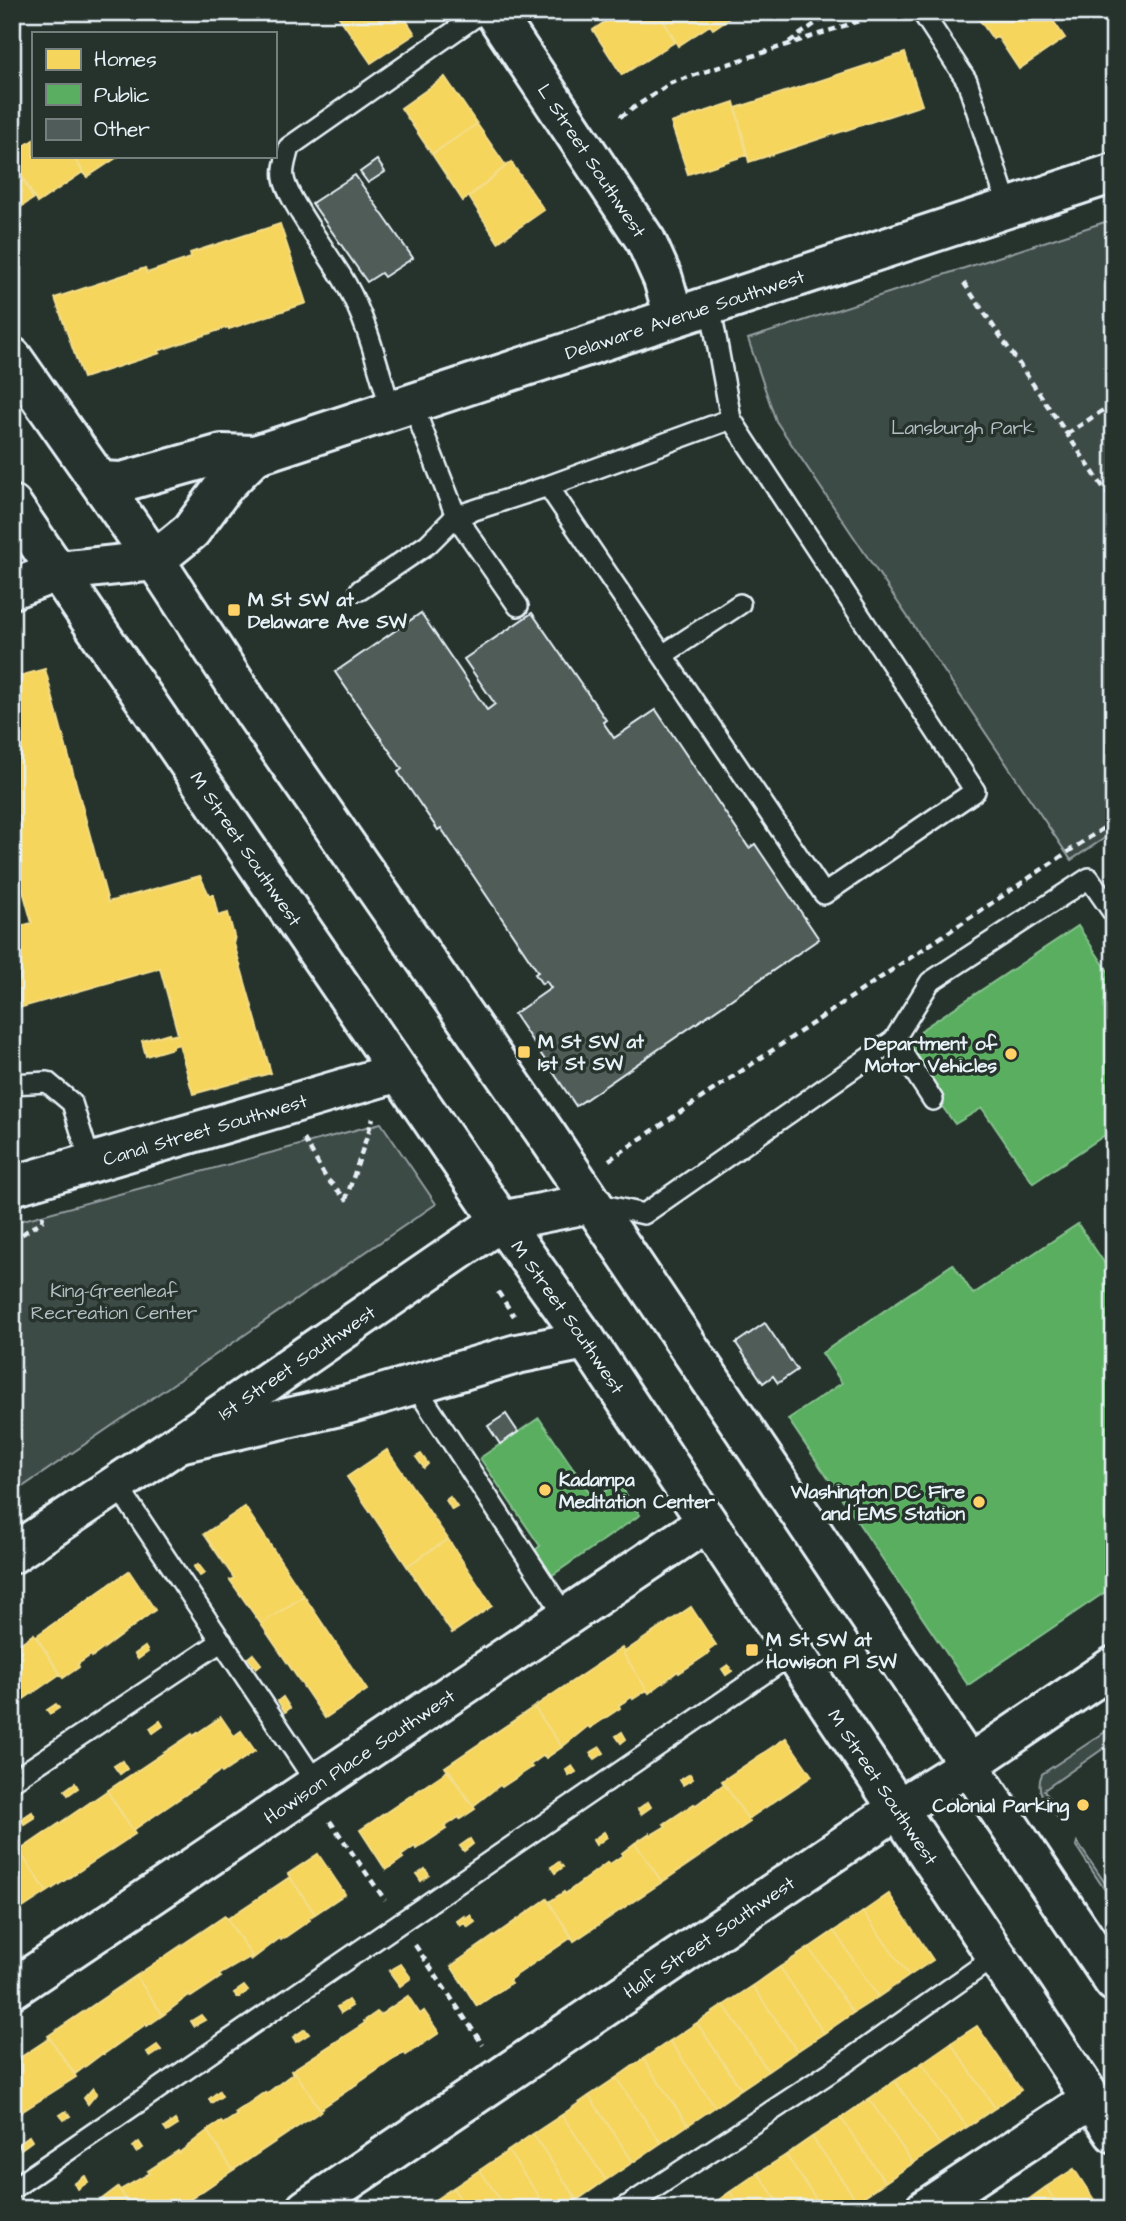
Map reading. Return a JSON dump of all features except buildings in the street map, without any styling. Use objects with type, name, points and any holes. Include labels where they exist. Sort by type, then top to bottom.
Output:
[{"type":"street","name":"L Street Southwest","points":[[494,12],[646,241],[663,279],[674,317]]},
{"type":"street","name":"Delaware Avenue Southwest","points":[[100,481],[122,482],[222,453],[255,455],[1114,173]]},
{"type":"street","points":[[12,357],[100,481],[256,715],[592,1203],[1114,1982]]},
{"type":"street","name":"Delaware Avenue Southwest","points":[[154,561],[191,531],[225,485],[255,455]]},
{"type":"street","name":"M Street Southwest","points":[[12,505],[501,1221],[586,1340],[1114,2133]]},
{"type":"street","points":[[12,589],[59,571],[154,561]]},
{"type":"street","name":"Canal Street Southwest","points":[[12,1186],[400,1072]]},
{"type":"street","name":"1st Street Southwest","points":[[12,1554],[501,1221],[592,1203]]},
{"type":"street","points":[[178,1443],[348,1404],[517,1354],[586,1340]]},
{"type":"street","name":"Howison Place Southwest","points":[[12,1989],[707,1522]]},
{"type":"street","name":"Half Street Southwest","points":[[306,2209],[1114,1666]]},
{"type":"street","points":[[925,2209],[1091,2099]]},
{"type":"lane","points":[[482,12],[289,147],[284,179],[292,199],[347,285],[402,407],[456,516],[518,606]]},
{"type":"lane","points":[[922,12],[967,81],[1008,207]]},
{"type":"lane","points":[[548,486],[824,894],[975,791],[732,419],[710,305]]},
{"type":"lane","points":[[360,590],[428,544],[456,516],[548,486],[732,419]]},
{"type":"lane","points":[[663,655],[740,604]]},
{"type":"lane","points":[[592,1203],[644,1214],[894,1040],[930,982],[1089,878],[1114,914]]},
{"type":"lane","points":[[894,1040],[933,1100]]},
{"type":"lane","points":[[12,1084],[47,1082],[72,1102],[91,1164]]},
{"type":"lane","points":[[414,1384],[566,1617]]},
{"type":"lane","points":[[117,1485],[317,1784]]},
{"type":"lane","points":[[12,1781],[222,1641]]},
{"type":"lane","points":[[12,2189],[795,1652]]},
{"type":"lane","points":[[624,2209],[846,2062],[997,1955]]},
{"type":"path","points":[[782,47],[832,12]]},
{"type":"path","points":[[620,117],[671,83],[886,12]]},
{"type":"path","points":[[964,283],[1114,503]]},
{"type":"path","points":[[1067,434],[1114,403]]},
{"type":"path","points":[[608,1160],[1114,821]]},
{"type":"path","points":[[302,1136],[326,1178],[346,1199],[373,1117]]},
{"type":"path","points":[[12,1241],[42,1221],[43,1213]]},
{"type":"path","points":[[498,1292],[521,1325]]},
{"type":"green space","name":"Lansburgh Park","points":[[1114,219],[1114,832],[1071,860],[776,421],[748,339]]},
{"type":"green space","name":"King-Greenleaf Recreation Center","points":[[381,1123],[436,1204],[12,1494],[12,1223]]},
{"type":"green space","points":[[1114,1726],[1114,1741],[1044,1790],[1061,1816],[1058,1818],[1041,1792],[1042,1774]]},
{"type":"green space","points":[[1077,1842],[1114,1896],[1114,1904],[1076,1846]]},
{"type":"place","name":"M St SW at Delaware Ave SW","points":[[234,610]]},
{"type":"place","name":"M St SW at 1st St SW","points":[[524,1052]]},
{"type":"place","name":"Department of Motor Vehicles","points":[[1011,1054]]},
{"type":"place","name":"Kadampa Meditation Center","points":[[545,1490]]},
{"type":"place","name":"Washington DC Fire and EMS Station","points":[[979,1502]]},
{"type":"place","name":"M St SW at Howison Pl SW","points":[[752,1650]]},
{"type":"place","name":"Colonial Parking","points":[[1083,1805]]}]
